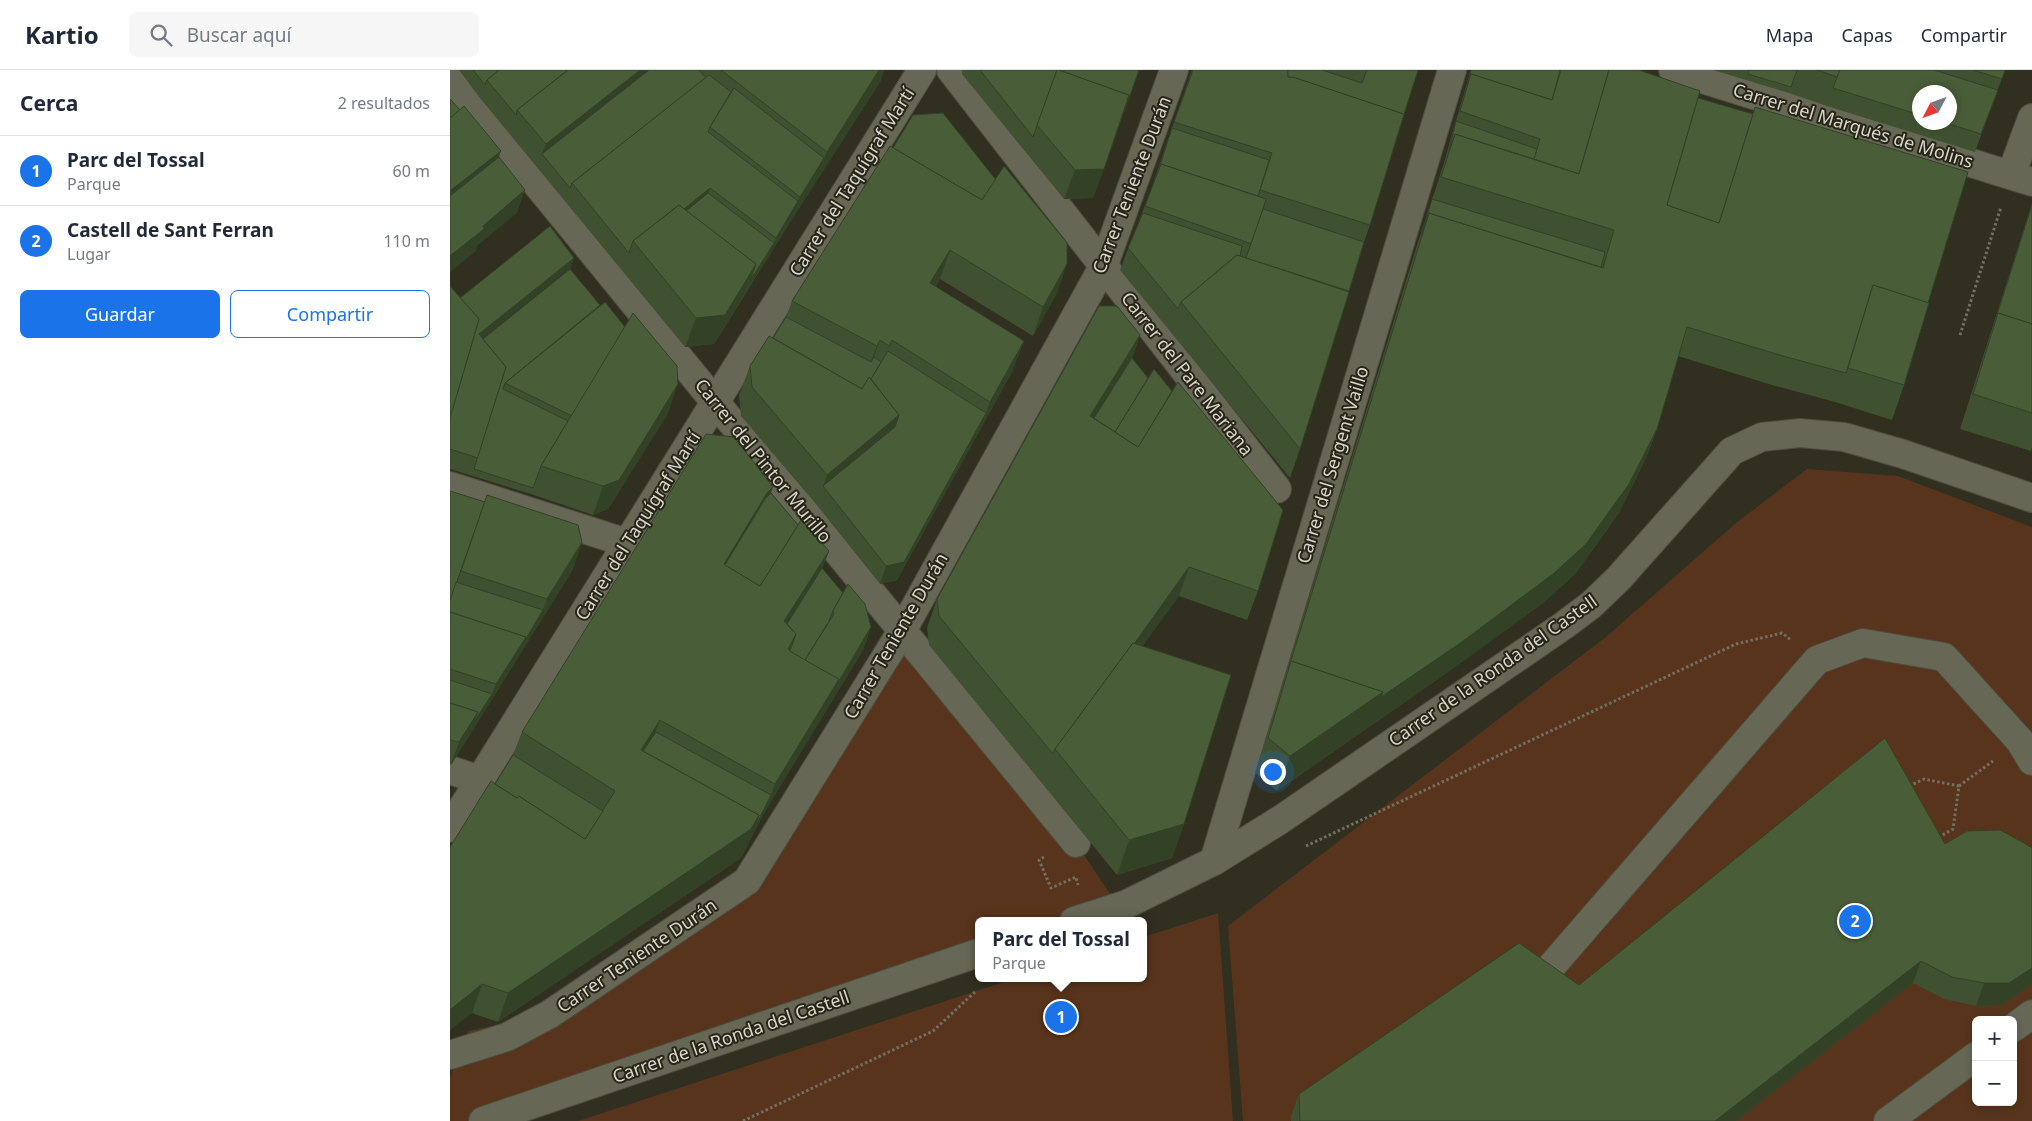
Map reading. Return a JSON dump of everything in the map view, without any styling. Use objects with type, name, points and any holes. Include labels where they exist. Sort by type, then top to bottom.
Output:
[{"type":"street","name":"Carrer del Taquígraf Martí","points":[[450,828],[922,70]]},
{"type":"street","name":"Carrer del Pare Mariana","points":[[951,70],[1277,489]]},
{"type":"street","name":"Carrer Teniente Durán","points":[[450,1055],[507,1037],[550,1014],[747,882],[902,631],[1103,267],[1174,70]]},
{"type":"street","name":"Carrer del Sergent Vaillo","points":[[1214,861],[1452,70]]},
{"type":"street","name":"Carrer del Marqués de Molins","points":[[1673,70],[2022,178]]},
{"type":"street","name":"Carrer del Pintor Murillo","points":[[450,78],[1076,843]]},
{"type":"street","points":[[2022,178],[2032,118]]},
{"type":"street","name":"Carrer de la Ronda del Castell","points":[[1086,917],[1127,904],[1214,861],[1280,820],[1591,605],[1619,578],[1732,451],[1762,437],[1800,433],[1844,437],[1903,454],[2032,498]]},
{"type":"street","points":[[450,486],[628,543]]},
{"type":"street","points":[[1537,983],[1817,660],[1863,643],[1944,657],[2026,751]]},
{"type":"street","points":[[450,770],[480,780]]},
{"type":"street","name":"Carrer de la Ronda del Castell","points":[[483,1121],[975,954]]},
{"type":"street","points":[[2017,1025],[2032,1014]]},
{"type":"street","points":[[1888,1121],[1972,1059]]},
{"type":"path","points":[[1960,335],[2022,178]]},
{"type":"path","points":[[1280,820],[1300,848],[1736,644],[1782,633],[1817,660]]},
{"type":"path","points":[[1902,790],[1924,779],[1959,786],[2026,751]]},
{"type":"path","points":[[1932,841],[1954,829],[1959,786]]},
{"type":"path","points":[[743,1121],[933,1031],[982,985]]},
{"type":"shaded area","points":[[1807,469],[1898,476],[2032,527],[2032,1121],[1243,1121],[1228,926],[1607,636],[1736,523]]},
{"type":"shaded area","points":[[902,631],[1076,843],[1119,907],[1087,917],[975,917],[975,954],[483,1121],[450,1121],[450,1078],[468,1031],[550,1014],[747,881]]},
{"type":"shaded area","points":[[1218,913],[1233,1121],[578,1121],[1004,982],[1147,982],[1147,936]]},
{"type":"building","points":[[473,70],[499,70],[487,80],[485,85]]},
{"type":"building","points":[[499,70],[568,70],[517,110],[516,115],[487,80]]},
{"type":"building","points":[[568,70],[640,70],[546,144],[517,110]]},
{"type":"building","points":[[649,70],[699,70],[706,78],[572,183],[570,188],[542,154]]},
{"type":"building","points":[[721,70],[879,70],[827,152]]},
{"type":"building","points":[[980,70],[1057,70],[1033,137]]},
{"type":"building","points":[[1057,70],[1129,95],[1104,169],[1075,170],[1037,125]]},
{"type":"building","points":[[1059,70],[1139,70],[1128,101],[1129,95]]},
{"type":"building","points":[[1193,70],[1288,70],[1288,77],[1293,77],[1404,114],[1370,225],[1260,190],[1272,153],[1174,122]]},
{"type":"building","points":[[1288,70],[1322,70],[1362,83],[1367,70],[1418,70],[1404,114],[1293,77],[1288,77]]},
{"type":"building","points":[[1471,70],[1560,70],[1552,100],[1471,74],[1467,84]]},
{"type":"building","points":[[1561,70],[1609,70],[1579,174],[1534,159],[1540,139],[1460,111],[1471,74],[1552,100]]},
{"type":"building","points":[[1609,70],[1639,70],[1700,91],[1667,205],[1719,223],[1755,107],[1968,172],[1928,303],[1873,285],[1846,373],[1687,327],[1657,429],[1629,484],[1586,544],[1553,574],[1459,644],[1381,697],[1383,692],[1291,661],[1289,667],[1429,213],[1603,268],[1614,230],[1441,177],[1455,134],[1579,174]]},
{"type":"building","points":[[1749,70],[1797,70],[1791,87],[1748,74]]},
{"type":"building","points":[[1817,70],[1840,70],[1837,77]]},
{"type":"building","points":[[1840,70],[1934,70],[1998,90],[1981,134],[1957,126],[1957,85],[1912,85],[1912,113],[1833,88]]},
{"type":"building","points":[[1973,70],[2005,70],[2002,79]]},
{"type":"building","points":[[709,75],[731,92],[708,132],[798,201],[776,238],[710,188],[684,209],[679,205],[633,241],[629,253],[572,183]]},
{"type":"building","points":[[734,88],[824,158],[800,197],[710,127]]},
{"type":"building","points":[[1698,98],[1753,114],[1719,223],[1667,205]]},
{"type":"building","points":[[450,99],[460,110],[450,119]]},
{"type":"building","points":[[464,106],[501,151],[450,191],[450,118]]},
{"type":"building","points":[[943,113],[996,180],[982,200],[893,148],[913,115]]},
{"type":"building","points":[[1456,121],[1537,149],[1534,159],[1455,134],[1449,151]]},
{"type":"building","points":[[1172,128],[1269,160],[1258,196],[1161,164],[1159,169]]},
{"type":"building","points":[[890,146],[982,200],[1004,166],[1067,243],[1067,264],[1043,307],[950,250],[930,283],[1024,341],[990,402],[892,340],[889,346],[880,340],[877,346],[792,301]]},
{"type":"building","points":[[499,157],[525,190],[483,226],[484,229],[450,256],[450,196]]},
{"type":"building","points":[[1161,164],[1266,199],[1252,244],[1145,206]]},
{"type":"building","points":[[708,193],[774,243],[750,281],[756,264],[686,211]]},
{"type":"building","points":[[1432,199],[1605,252],[1601,267],[1429,213],[1421,236]]},
{"type":"building","points":[[679,205],[756,264],[725,315],[696,318],[633,241]]},
{"type":"building","points":[[2032,205],[2032,324],[1998,313],[1996,318]]},
{"type":"building","points":[[1263,209],[1364,242],[1349,291],[1246,258]]},
{"type":"building","points":[[1143,213],[1242,246],[1240,256],[1237,255],[1181,302],[1178,309],[1128,248]]},
{"type":"building","points":[[550,226],[574,258],[479,334],[506,367],[478,458],[450,449],[450,418],[479,319],[460,298]]},
{"type":"building","points":[[1237,255],[1349,292],[1300,449],[1181,302]]},
{"type":"building","points":[[570,269],[600,305],[505,383],[503,389],[568,421],[541,466],[533,488],[474,469],[506,367],[483,339]]},
{"type":"building","points":[[1873,285],[1929,303],[1904,385],[1848,368]]},
{"type":"building","points":[[450,286],[479,319],[450,418]]},
{"type":"building","points":[[605,302],[625,327],[572,416],[505,383]]},
{"type":"building","points":[[1099,306],[1117,306],[1140,335],[1090,416],[1138,447],[1178,382],[1283,510],[1258,591],[1189,567],[1053,754],[939,616],[937,599]]},
{"type":"building","points":[[633,313],[677,366],[678,384],[619,480],[603,486],[541,466]]},
{"type":"building","points":[[1998,313],[2032,324],[2032,413],[1973,394]]},
{"type":"building","points":[[786,317],[871,362],[874,357],[881,362],[871,379],[869,377],[862,389],[773,338]]},
{"type":"building","points":[[769,336],[862,389],[869,377],[899,415],[827,475],[752,387],[750,366]]},
{"type":"building","points":[[888,351],[986,413],[904,562],[886,566],[823,486],[895,427],[899,415],[871,379]]},
{"type":"building","points":[[1132,358],[1148,378],[1115,432],[1094,418]]},
{"type":"building","points":[[1154,369],[1172,391],[1138,447],[1115,432]]},
{"type":"building","points":[[706,434],[734,437],[773,487],[767,493],[724,564],[760,586],[801,520],[829,551],[784,621],[796,634],[788,649],[839,679],[775,784],[660,720],[641,750],[759,815],[751,829],[508,993],[482,984],[450,1010],[450,847],[491,781],[517,798],[519,796],[585,839],[615,791],[522,732]]},
{"type":"building","points":[[450,491],[485,502],[450,601]]},
{"type":"building","points":[[771,493],[798,525],[760,586],[725,565],[765,499]]},
{"type":"building","points":[[487,495],[578,525],[582,542],[547,599],[461,571]]},
{"type":"building","points":[[822,568],[843,593],[829,621],[805,660],[790,651],[796,634],[787,624]]},
{"type":"building","points":[[456,582],[543,610],[524,642],[526,637],[450,612],[450,601]]},
{"type":"building","points":[[848,584],[865,604],[871,627],[836,686],[839,679],[805,660],[834,614],[833,611]]},
{"type":"building","points":[[450,612],[526,637],[496,684],[450,669]]},
{"type":"building","points":[[1133,643],[1231,675],[1184,824],[1129,840],[1055,749]]},
{"type":"building","points":[[1291,661],[1383,692],[1290,756],[1268,738]]},
{"type":"building","points":[[450,680],[492,694],[474,722],[478,712],[450,703]]},
{"type":"building","points":[[450,703],[478,712],[459,742],[450,740]]},
{"type":"building","points":[[656,732],[771,795],[755,827],[759,815],[643,751]]},
{"type":"building","points":[[1885,738],[1945,844],[1967,831],[2000,830],[2032,848],[2032,968],[2009,983],[1984,983],[1952,977],[1921,961],[1715,1121],[1300,1121],[1299,1094],[1519,943],[1579,985]]},
{"type":"building","points":[[513,755],[603,811],[585,839],[519,796],[517,798],[495,784]]},
{"type":"place","name":"Castell de Sant Ferran","points":[[1855,921]]},
{"type":"place","name":"Parc del Tossal","points":[[1061,1017]]}]
